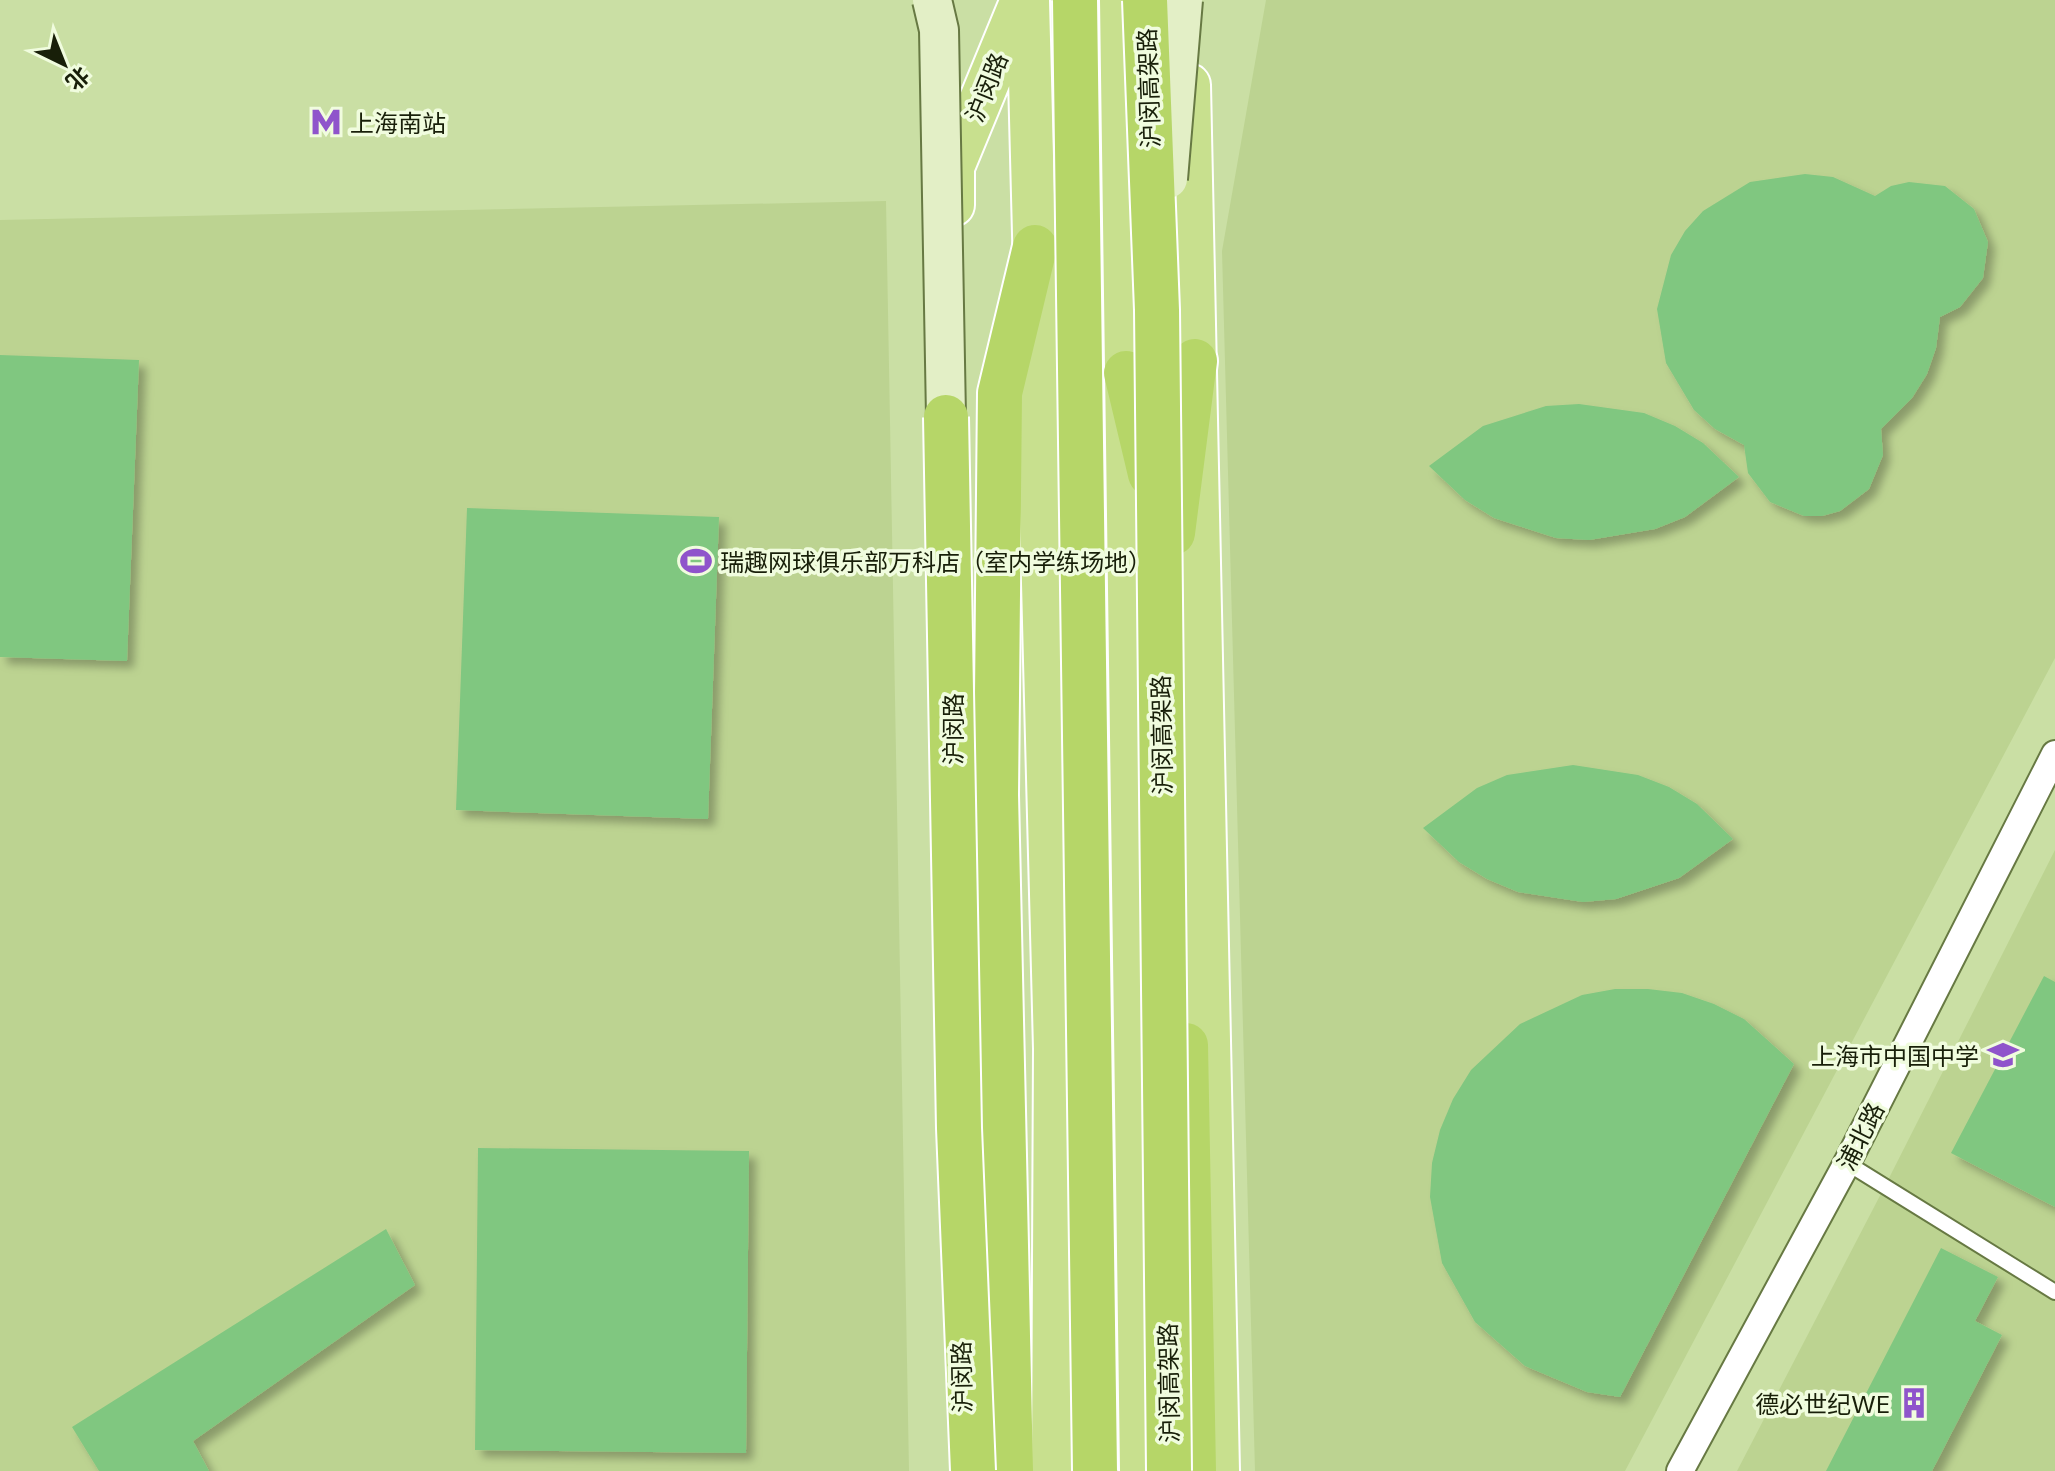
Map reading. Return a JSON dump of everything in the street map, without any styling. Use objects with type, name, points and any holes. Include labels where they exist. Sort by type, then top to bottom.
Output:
[{"type":"highway","points":[[1075,0],[1095,1471]]},
{"type":"highway","name":"沪闵高架路","points":[[1145,0],[1157,310],[1169,1471]]},
{"type":"highway","points":[[1011,1471],[996,795],[1000,393],[1035,247]]},
{"type":"highway","points":[[1194,1471],[1181,770],[1170,558],[1195,361]]},
{"type":"highway","points":[[1126,373],[1170,558]]},
{"type":"highway","points":[[946,417],[959,1128],[973,1471]]},
{"type":"main road","points":[[932,0],[939,30],[946,417]]},
{"type":"main road","name":"沪闵路","points":[[963,1471],[952,925],[953,167],[1022,0]]},
{"type":"main road","name":"沪闵路","points":[[1028,0],[1055,1049],[1053,1471]]},
{"type":"main road","points":[[1121,0],[1141,1471]]},
{"type":"main road","points":[[1157,310],[1185,0]]},
{"type":"main road","points":[[1185,0],[1218,1471]]},
{"type":"street","name":"浦北路","points":[[1680,1471],[1847,1163],[2055,754]]},
{"type":"lane","points":[[1847,1163],[2055,1292]]},
{"type":"shaded area","points":[[1266,0],[2055,0],[2055,658],[1625,1471],[1255,1471],[1222,251]]},
{"type":"shaded area","points":[[886,201],[909,1471],[0,1471],[0,220]]},
{"type":"shaded area","points":[[2055,850],[2055,1471],[1737,1471],[1885,1186]]},
{"type":"building","points":[[1805,174],[1833,177],[1875,196],[1891,186],[1909,182],[1945,186],[1974,209],[1988,242],[1983,278],[1960,307],[1940,317],[1936,348],[1927,374],[1912,398],[1881,429],[1883,455],[1869,489],[1840,511],[1822,516],[1804,516],[1770,502],[1748,473],[1744,445],[1715,429],[1694,410],[1666,363],[1657,309],[1671,255],[1685,231],[1703,211],[1750,182]]},
{"type":"building","points":[[0,355],[139,360],[127,661],[0,657]]},
{"type":"building","points":[[1579,404],[1644,413],[1675,426],[1703,443],[1739,477],[1685,517],[1655,529],[1589,540],[1556,538],[1494,518],[1465,500],[1429,466],[1483,426],[1546,406]]},
{"type":"building","points":[[467,508],[719,517],[708,819],[456,810]]},
{"type":"building","points":[[1573,765],[1638,775],[1669,787],[1697,804],[1733,839],[1679,878],[1616,899],[1583,902],[1518,892],[1487,879],[1459,862],[1423,828],[1477,788],[1507,775]]},
{"type":"building","points":[[2044,976],[2055,982],[2055,1207],[1951,1153]]},
{"type":"building","points":[[1615,989],[1682,993],[1714,1004],[1744,1019],[1794,1064],[1620,1397],[1587,1392],[1525,1366],[1475,1322],[1442,1263],[1430,1197],[1432,1163],[1440,1130],[1453,1099],[1471,1070],[1520,1024],[1582,995]]},
{"type":"building","points":[[478,1148],[749,1151],[746,1453],[475,1450]]},
{"type":"building","points":[[386,1229],[415,1285],[193,1441],[209,1471],[99,1471],[72,1427]]},
{"type":"building","name":"德必世纪WE","points":[[1941,1248],[1998,1277],[1975,1321],[2002,1335],[1932,1471],[1826,1471]]},
{"type":"place","name":"上海南站","points":[[326,122]]},
{"type":"place","name":"瑞趣网球俱乐部万科店（室内学练场地）","points":[[696,561]]},
{"type":"place","name":"上海市中国中学","points":[[2003,1055]]},
{"type":"place","name":"德必世纪WE","points":[[1914,1403]]}]
